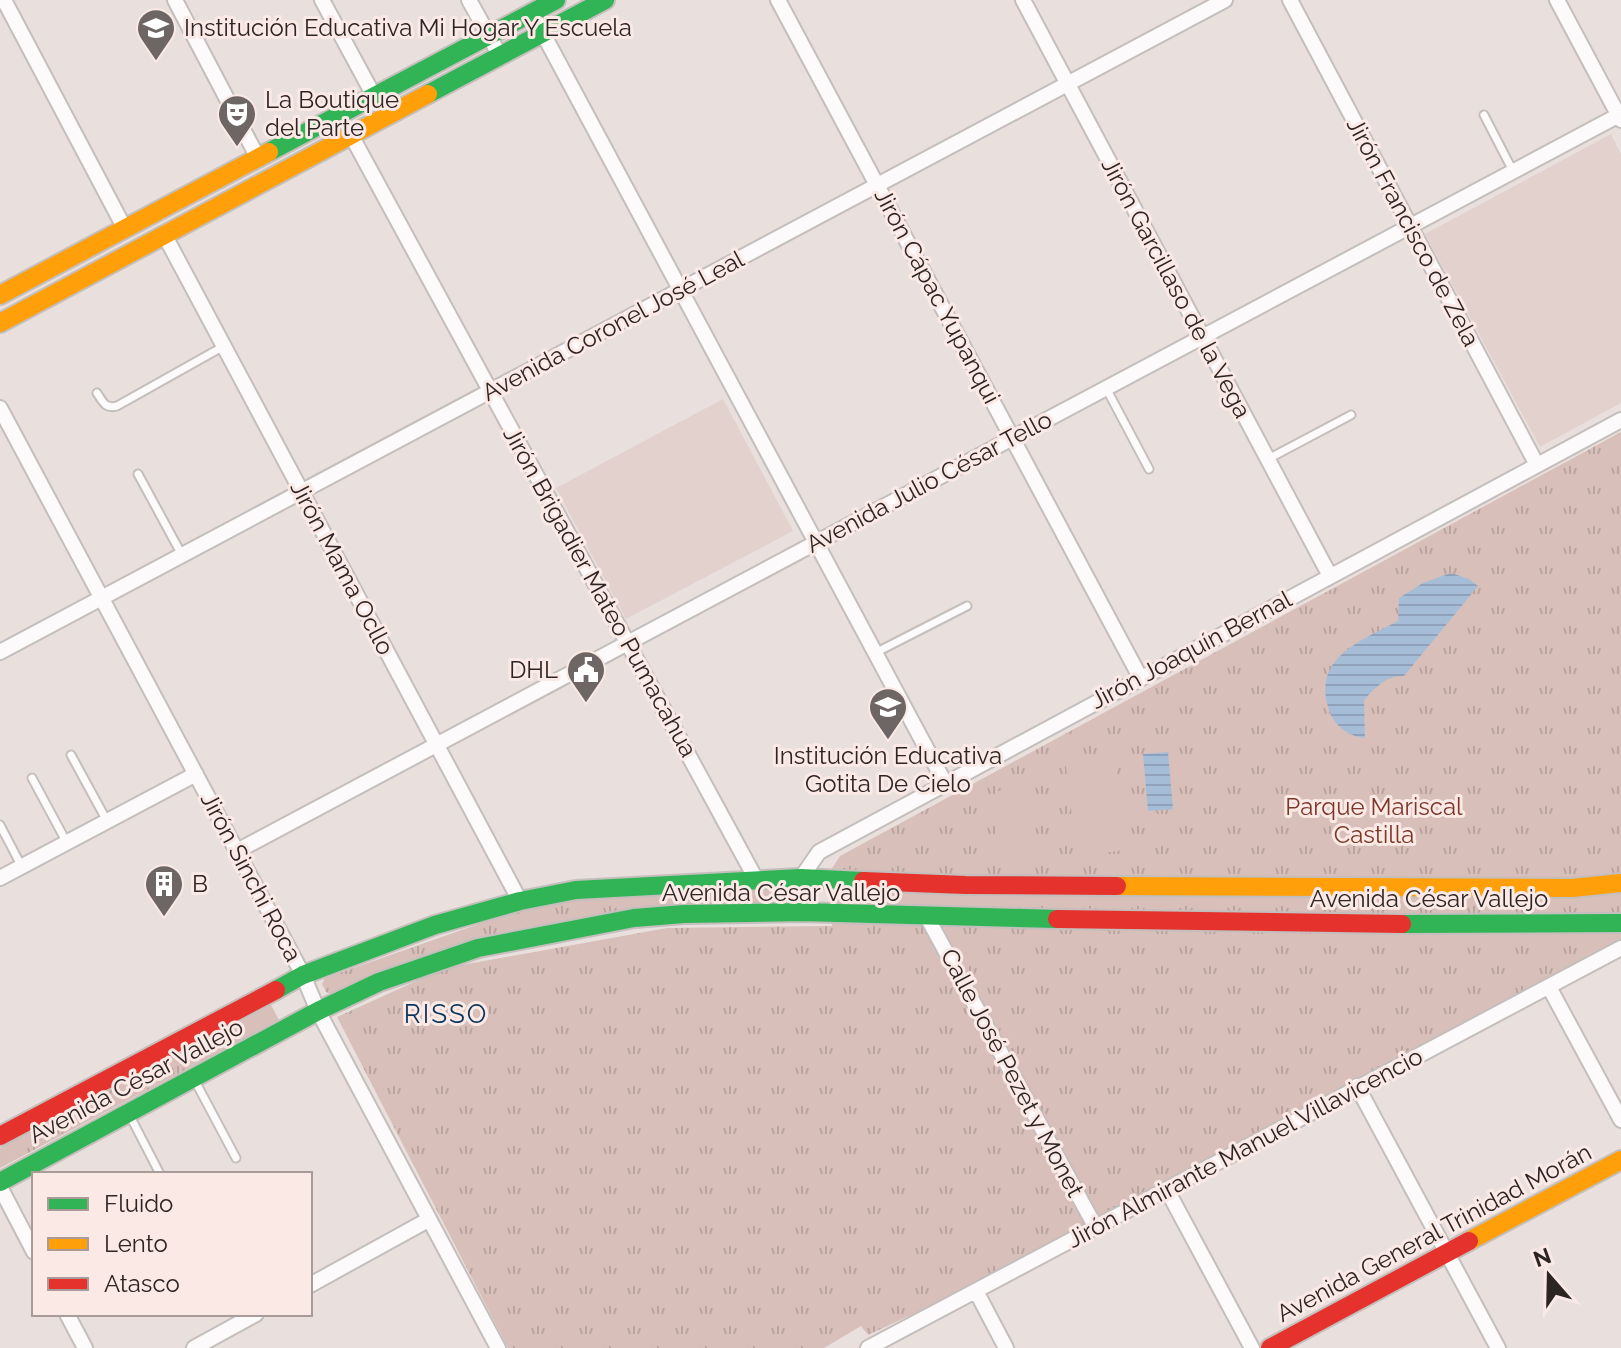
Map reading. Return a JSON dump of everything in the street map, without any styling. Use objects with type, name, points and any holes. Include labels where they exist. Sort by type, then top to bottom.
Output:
[{"type":"main road","points":[[0,295],[556,0]]},
{"type":"main road","points":[[0,323],[605,0]]},
{"type":"main road","name":"Avenida César Vallejo","points":[[0,1136],[303,975],[435,925],[520,901],[576,890],[801,878],[965,885],[1314,888],[1572,888],[1621,883]]},
{"type":"main road","points":[[1311,922],[1318,919],[1325,906],[1324,899],[1314,888]]},
{"type":"main road","points":[[1364,924],[1355,914],[1353,906],[1365,888]]},
{"type":"main road","name":"Avenida César Vallejo","points":[[0,1185],[193,1077],[379,982],[478,948],[634,918],[802,912],[1364,924],[1621,923]]},
{"type":"main road","name":"Avenida General Trinidad Morán","points":[[1270,1348],[1621,1160]]},
{"type":"street","points":[[4,0],[125,229]]},
{"type":"street","points":[[175,0],[258,158]]},
{"type":"street","points":[[322,0],[374,96]]},
{"type":"street","points":[[469,0],[500,56]]},
{"type":"street","name":"Jirón Cápac Yupanqui","points":[[778,0],[1140,677]]},
{"type":"street","name":"Jirón Garcillaso de la Vega","points":[[1023,0],[1330,576]]},
{"type":"street","name":"Avenida Coronel José Leal","points":[[0,652],[1225,0]]},
{"type":"street","name":"Jirón Francisco de Zela","points":[[1290,0],[1537,465]]},
{"type":"street","points":[[1557,0],[1620,116]]},
{"type":"street","points":[[532,13],[945,783]]},
{"type":"street","name":"Avenida Julio César Tello","points":[[237,851],[1620,116]]},
{"type":"street","name":"Jirón Brigadier Mateo Pumacahua","points":[[351,135],[757,881]]},
{"type":"street","name":"Jirón Mama Ocllo","points":[[165,236],[520,901]]},
{"type":"street","name":"Jirón Sinchi Roca","points":[[0,408],[498,1348]]},
{"type":"street","name":"Jirón Joaquín Bernal","points":[[801,878],[819,852],[1621,420]]},
{"type":"street","points":[[0,878],[196,774]]},
{"type":"street","points":[[801,878],[802,912]]},
{"type":"street","name":"Calle José Pezet y Monet","points":[[927,917],[1096,1228]]},
{"type":"street","name":"Jirón Almirante Manuel Villavicencio","points":[[868,1348],[1621,948]]},
{"type":"street","points":[[1549,987],[1621,1120]]},
{"type":"street","points":[[1357,1086],[1498,1348]]},
{"type":"street","points":[[0,1185],[32,1248]]},
{"type":"street","points":[[1167,1190],[1252,1348]]},
{"type":"street","points":[[312,1284],[428,1220]]},
{"type":"street","points":[[976,1291],[1006,1348]]},
{"type":"street","points":[[68,1316],[85,1348]]},
{"type":"street","points":[[194,1348],[252,1316]]},
{"type":"lane","points":[[1484,115],[1513,171]]},
{"type":"lane","points":[[97,393],[105,406],[117,406],[224,346]]},
{"type":"lane","points":[[1106,388],[1149,469]]},
{"type":"lane","points":[[1268,459],[1351,415]]},
{"type":"lane","points":[[138,474],[182,555]]},
{"type":"lane","points":[[875,653],[967,606]]},
{"type":"lane","points":[[71,755],[107,821]]},
{"type":"lane","points":[[32,778],[67,843]]},
{"type":"lane","points":[[0,825],[22,867]]},
{"type":"lane","points":[[193,1077],[236,1158]]},
{"type":"lane","points":[[128,1112],[159,1172]]},
{"type":"shaded area","points":[[1611,134],[1621,154],[1621,403],[1540,447],[1425,234]]},
{"type":"shaded area","points":[[723,399],[793,531],[626,619],[556,488]]},
{"type":"green space","name":"Parque Mariscal Castilla","points":[[1621,432],[1621,948],[975,1285],[868,1335],[861,1326],[824,1348],[508,1348],[337,1017],[445,968],[667,928],[832,926],[831,870],[840,856]]},
{"type":"green space","points":[[1114,753],[1126,850],[1077,856],[1065,759]]},
{"type":"green space","points":[[1034,790],[1037,859],[998,861],[995,791]]},
{"type":"green space","points":[[791,890],[793,902],[633,913],[333,995],[326,992],[322,984],[325,978],[516,911],[625,892]]},
{"type":"green space","points":[[271,1005],[279,1020],[0,1168],[0,1148]]},
{"type":"water","points":[[1451,573],[1469,579],[1478,586],[1404,676],[1386,680],[1364,700],[1365,738],[1345,731],[1331,715],[1326,696],[1326,680],[1332,667],[1353,645],[1398,621],[1399,598],[1423,583]]},
{"type":"water","points":[[1168,752],[1173,809],[1148,811],[1143,754]]},
{"type":"traffic: fast","points":[[269,152],[556,0]]},
{"type":"traffic: fast","points":[[428,94],[605,0]]},
{"type":"traffic: fast","points":[[276,990],[303,975],[435,925],[520,901],[576,890],[801,878],[863,881]]},
{"type":"traffic: fast","points":[[0,1182],[318,1011],[379,982],[478,948],[634,918],[684,914],[802,912],[1057,919]]},
{"type":"traffic: fast","points":[[1402,924],[1621,923]]},
{"type":"traffic: slow","points":[[0,323],[428,94]]},
{"type":"traffic: slow","points":[[0,295],[269,152]]},
{"type":"traffic: slow","points":[[1117,886],[1572,888],[1621,883]]},
{"type":"traffic: slow","points":[[1469,1241],[1621,1160]]},
{"type":"traffic: jam","points":[[863,881],[1117,886]]},
{"type":"traffic: jam","points":[[1057,919],[1402,924]]},
{"type":"traffic: jam","points":[[0,1136],[276,990]]},
{"type":"traffic: jam","points":[[1270,1348],[1469,1241]]},
{"type":"place","name":"Institución Educativa Mi Hogar Y Escuela","points":[[156,62]]},
{"type":"place","name":"La Boutique del Parte","points":[[237,148]]},
{"type":"place","name":"DHL","points":[[586,704]]},
{"type":"place","name":"Institución Educativa Gotita De Cielo","points":[[888,741]]},
{"type":"place","name":"B","points":[[164,918]]},
{"type":"district","name":"RISSO","points":[[446,1014]]}]
